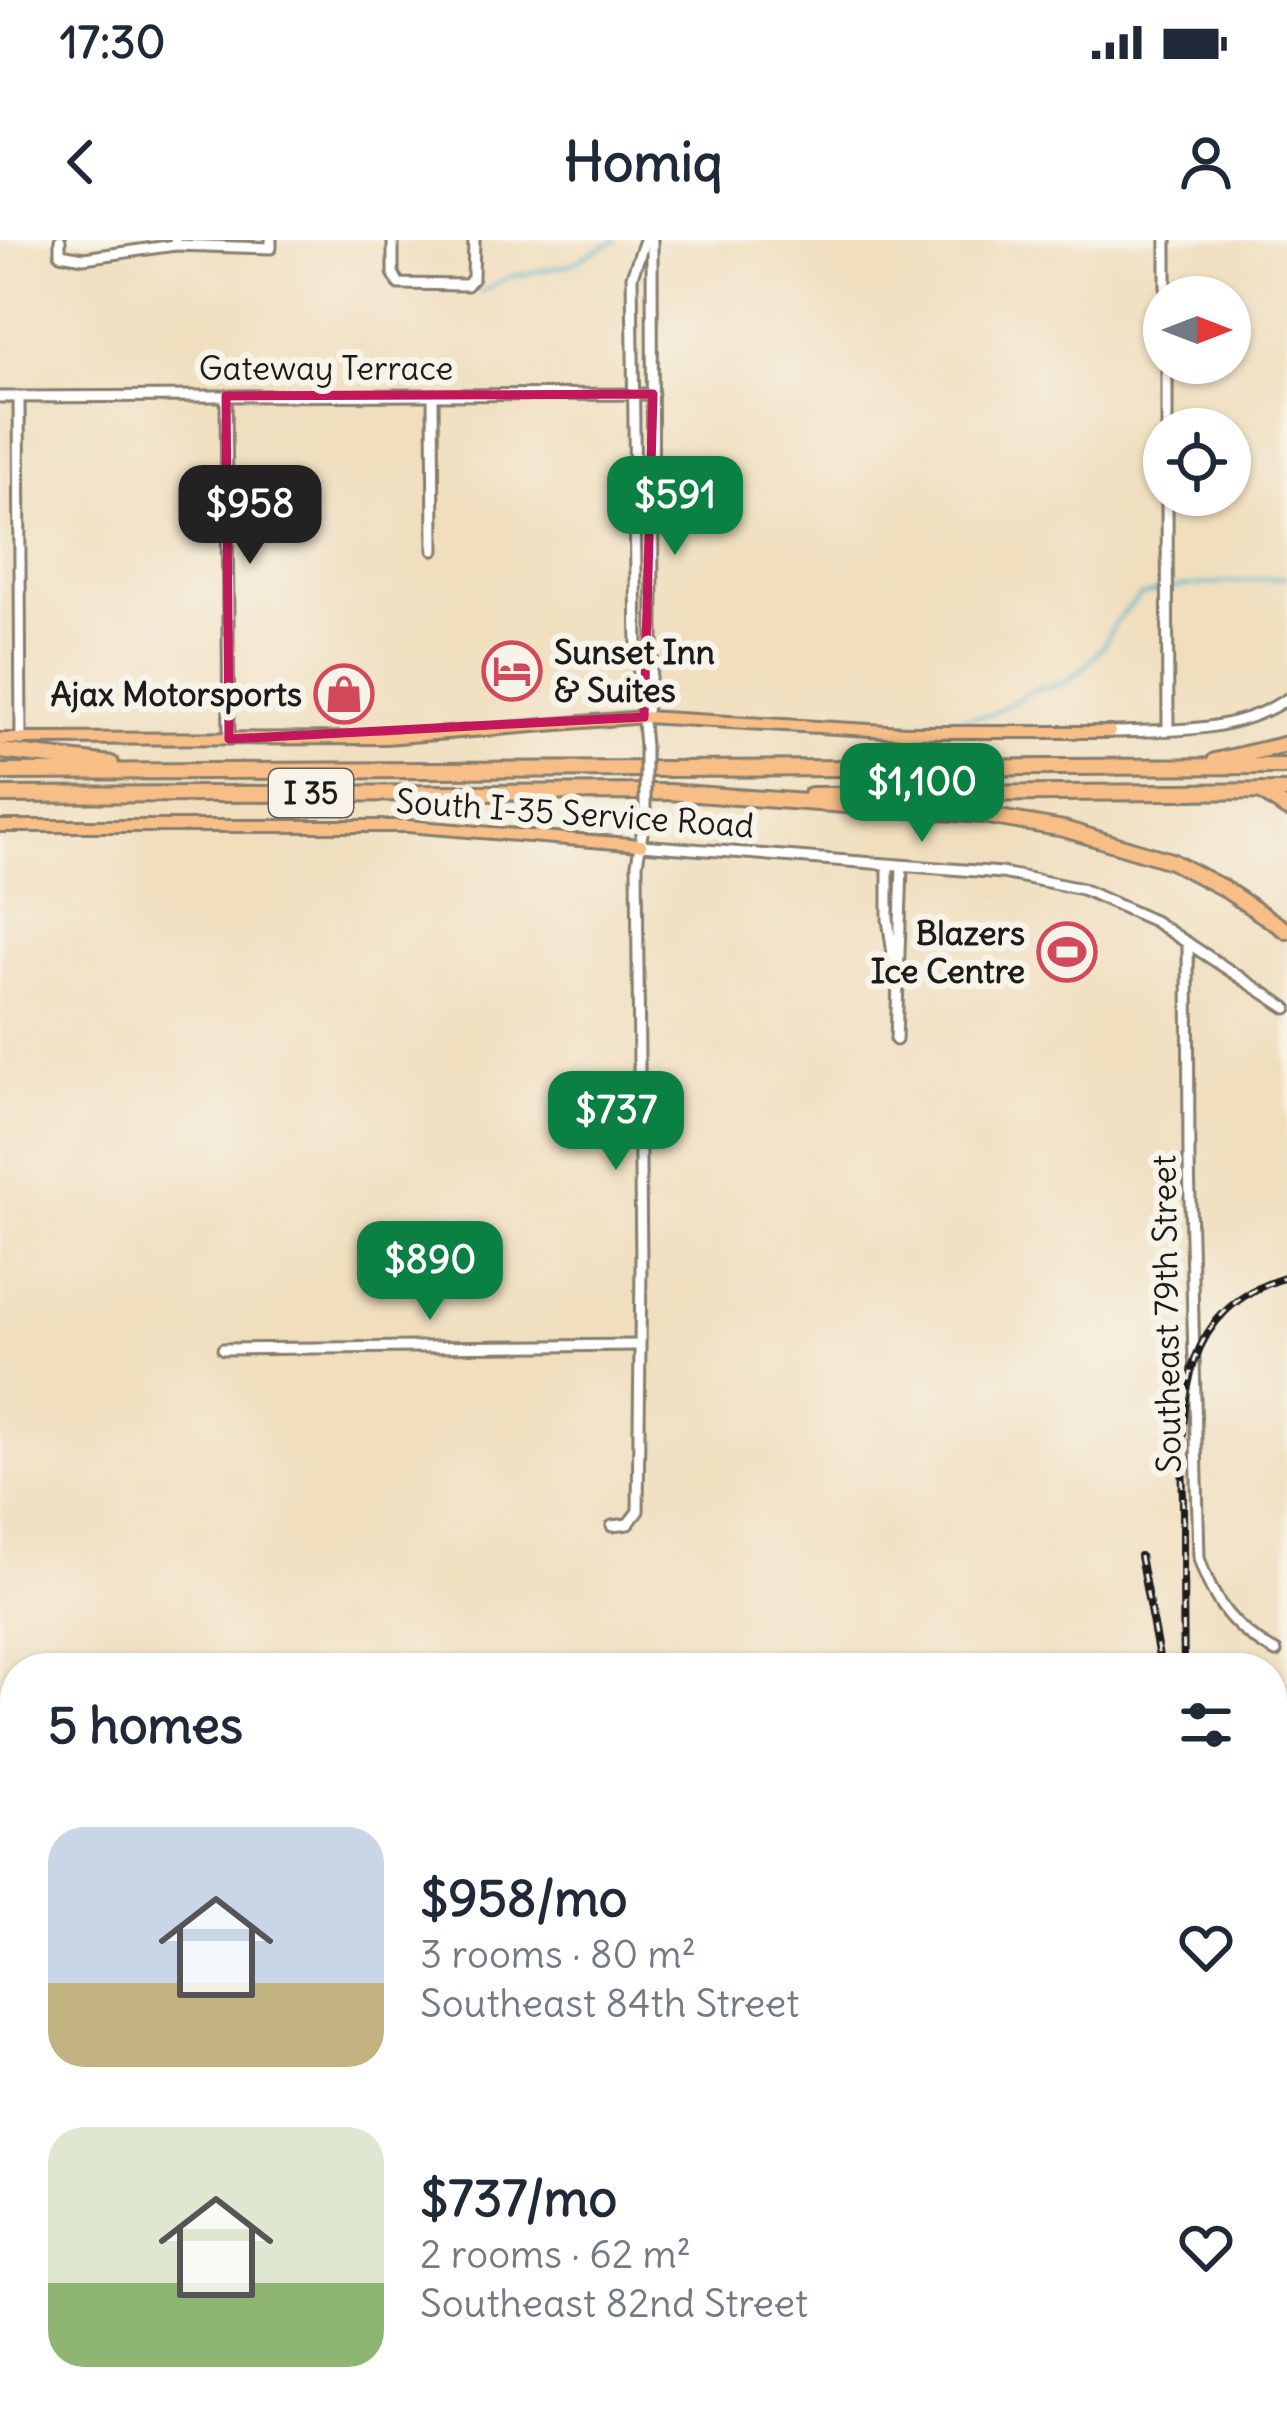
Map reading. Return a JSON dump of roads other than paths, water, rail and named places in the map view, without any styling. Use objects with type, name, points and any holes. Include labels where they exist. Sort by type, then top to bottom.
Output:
[{"type":"highway","points":[[1192,766],[1287,744]]},
{"type":"highway","points":[[0,751],[176,772]]},
{"type":"highway","name":"I 35","points":[[0,772],[1287,766]]},
{"type":"highway","name":"I 35","points":[[0,795],[645,792],[734,797],[954,791],[1287,791]]},
{"type":"highway","points":[[1260,791],[1287,809]]},
{"type":"highway","points":[[734,797],[982,815],[1064,829],[1171,861],[1223,888],[1287,932]]},
{"type":"main road","name":"South I-35 Service Road","points":[[0,739],[399,737],[644,717],[905,732],[1110,732]]},
{"type":"main road","name":"South I-35 Service Road","points":[[0,826],[406,826],[641,845]]},
{"type":"street","points":[[60,240],[60,254],[84,258],[175,243],[272,248],[272,240]]},
{"type":"street","points":[[393,240],[396,281],[404,286],[471,282],[474,240]]},
{"type":"street","points":[[644,717],[652,651],[649,240]]},
{"type":"street","points":[[612,1526],[628,1524],[638,1511],[637,864],[645,815],[645,747],[637,650],[632,276],[649,240]]},
{"type":"street","points":[[1166,240],[1166,276]]},
{"type":"street","points":[[433,394],[434,550]]},
{"type":"street","name":"Gateway Terrace","points":[[0,397],[652,394]]},
{"type":"street","points":[[226,396],[229,739]]},
{"type":"street","points":[[20,397],[21,740]]},
{"type":"street","points":[[1167,516],[1168,730]]},
{"type":"street","name":"South I-35 Service Road","points":[[1110,732],[1227,725],[1287,699]]},
{"type":"street","name":"South I-35 Service Road","points":[[641,845],[1002,873],[1082,889],[1123,904],[1287,1008]]},
{"type":"street","points":[[889,865],[888,919],[896,978]]},
{"type":"street","points":[[896,1040],[902,866]]},
{"type":"street","name":"Southeast 79th Street","points":[[1188,943],[1198,1558],[1207,1584],[1234,1623],[1249,1638],[1276,1652]]},
{"type":"street","points":[[223,1349],[638,1345]]},
{"type":"waterway","points":[[481,292],[509,277],[569,265],[616,240]]},
{"type":"waterway","points":[[912,725],[990,715],[1035,689],[1065,683],[1086,666],[1115,622],[1140,596],[1178,587],[1287,577]]},
{"type":"railway","points":[[1184,1653],[1183,1437],[1192,1369],[1204,1340],[1223,1314],[1250,1293],[1287,1277]]},
{"type":"railway","points":[[1140,1556],[1158,1653]]},
{"type":"place","name":"Sunset Inn & Suites","points":[[512,671]]},
{"type":"place","name":"Ajax Motorsports","points":[[344,694]]},
{"type":"place","name":"Blazers Ice Centre","points":[[1067,952]]}]
